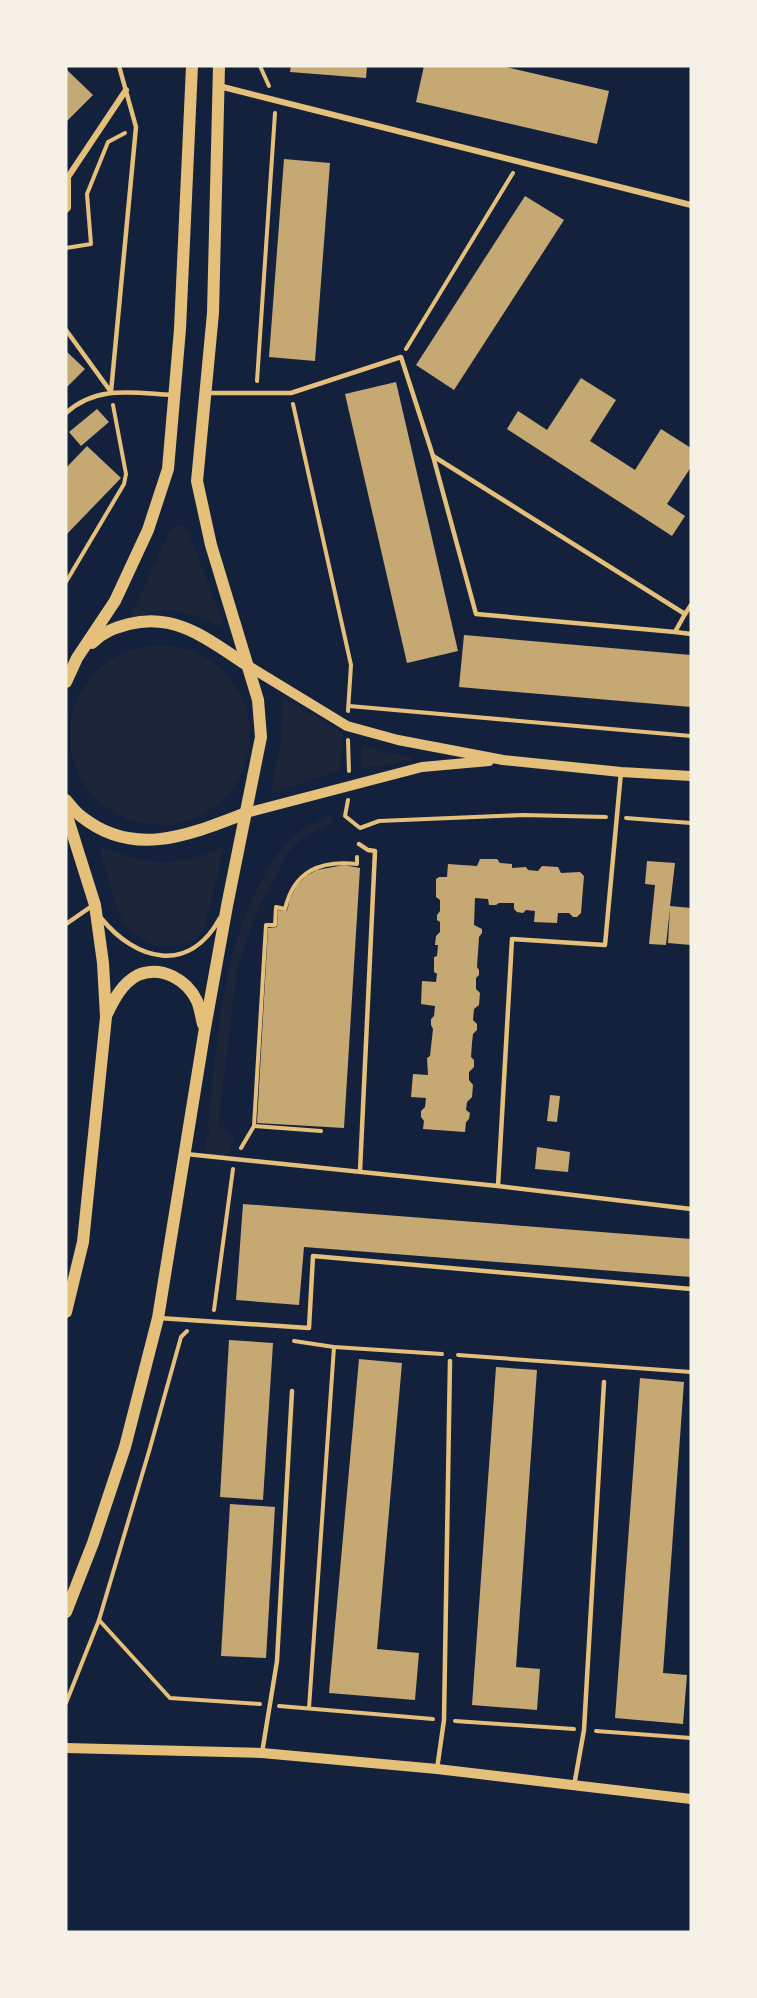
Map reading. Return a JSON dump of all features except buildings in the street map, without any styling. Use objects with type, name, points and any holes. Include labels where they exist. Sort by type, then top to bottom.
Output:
[{"type":"main road","points":[[66,682],[77,658],[116,602],[148,530],[168,469],[181,318],[192,66]]},
{"type":"main road","points":[[66,1612],[93,1543],[124,1447],[158,1318],[205,1028],[261,737],[258,700],[211,545],[196,481],[213,313],[219,66]]},
{"type":"main road","points":[[77,658],[101,634],[115,627],[140,621],[168,621],[195,631],[247,665]]},
{"type":"main road","points":[[66,800],[81,817],[108,833],[134,840],[165,839],[246,813]]},
{"type":"main road","points":[[66,813],[95,908],[103,963],[106,1017],[83,1242],[66,1312]]},
{"type":"main road","points":[[106,1017],[115,998],[125,985],[138,975],[155,972],[173,975],[187,986],[197,1001],[205,1028]]},
{"type":"street","points":[[218,86],[691,205]]},
{"type":"street","points":[[66,210],[68,208],[68,177],[126,90]]},
{"type":"street","points":[[247,665],[347,726],[398,740],[503,760],[621,772],[691,776]]},
{"type":"street","points":[[246,813],[422,767],[503,760]]},
{"type":"street","points":[[66,1748],[262,1753],[437,1768],[691,1799]]},
{"type":"lane","points":[[111,392],[136,127],[119,66]]},
{"type":"lane","points":[[66,330],[111,392]]},
{"type":"lane","points":[[204,393],[291,393],[401,357],[433,456],[476,614],[691,634]]},
{"type":"lane","points":[[66,413],[79,401],[111,392],[175,396]]},
{"type":"lane","points":[[433,456],[685,614]]},
{"type":"lane","points":[[675,632],[691,605]]},
{"type":"lane","points":[[498,1186],[512,939],[605,945],[621,772]]},
{"type":"lane","points":[[358,844],[375,851],[360,1171]]},
{"type":"lane","points":[[66,924],[95,908],[112,932],[131,946],[157,955],[180,954],[196,947],[218,923],[227,906]]},
{"type":"lane","points":[[185,1154],[498,1186],[691,1209]]},
{"type":"lane","points":[[158,1318],[309,1328],[313,1256],[691,1289]]},
{"type":"lane","points":[[437,1768],[444,1720],[450,1361]]},
{"type":"lane","points":[[574,1786],[584,1730],[604,1382]]},
{"type":"lane","points":[[262,1753],[277,1661],[292,1391]]},
{"type":"path","points":[[256,394],[276,101]]},
{"type":"path","points":[[66,248],[91,244],[87,194],[108,142],[136,127]]},
{"type":"path","points":[[401,357],[520,162]]},
{"type":"path","points":[[66,582],[124,484],[126,474],[111,392]]},
{"type":"path","points":[[291,393],[351,666],[347,726],[350,786],[345,816],[360,828],[379,821],[523,815],[617,817],[691,823]]},
{"type":"path","points":[[349,706],[691,736]]},
{"type":"path","points":[[212,1321],[234,1159],[254,1126],[266,925],[274,925],[276,907],[285,909],[292,888],[308,872],[327,863],[357,864],[358,844]]},
{"type":"path","points":[[254,1126],[321,1131]]},
{"type":"path","points":[[66,1703],[99,1620],[181,1337],[191,1328]]},
{"type":"path","points":[[309,1708],[334,1347],[691,1372]]},
{"type":"path","points":[[99,1620],[170,1698],[691,1738]]},
{"type":"shaded area","points":[[177,525],[182,525],[190,536],[225,629],[192,614],[168,610],[145,614],[134,619],[131,616],[169,533]]},
{"type":"shaded area","points":[[160,645],[194,652],[210,660],[224,671],[235,685],[243,701],[250,735],[243,769],[235,785],[224,799],[210,810],[194,818],[160,825],[126,818],[110,810],[96,799],[85,785],[77,769],[70,735],[77,701],[85,685],[96,671],[110,660],[126,652]]},
{"type":"shaded area","points":[[282,697],[343,733],[340,770],[270,794],[281,734]]},
{"type":"shaded area","points":[[362,744],[384,752],[411,757],[411,761],[361,768]]},
{"type":"shaded area","points":[[331,815],[332,823],[306,836],[287,855],[259,907],[247,937],[237,970],[218,1125],[233,1134],[235,1143],[229,1147],[227,1155],[219,1160],[205,1150],[210,1129],[208,1128],[218,1029],[230,964],[240,932],[267,871],[281,850],[298,832]]},
{"type":"shaded area","points":[[99,846],[133,858],[162,862],[190,859],[224,847],[204,930],[201,934],[186,943],[165,946],[147,942],[136,935],[122,920]]}]
